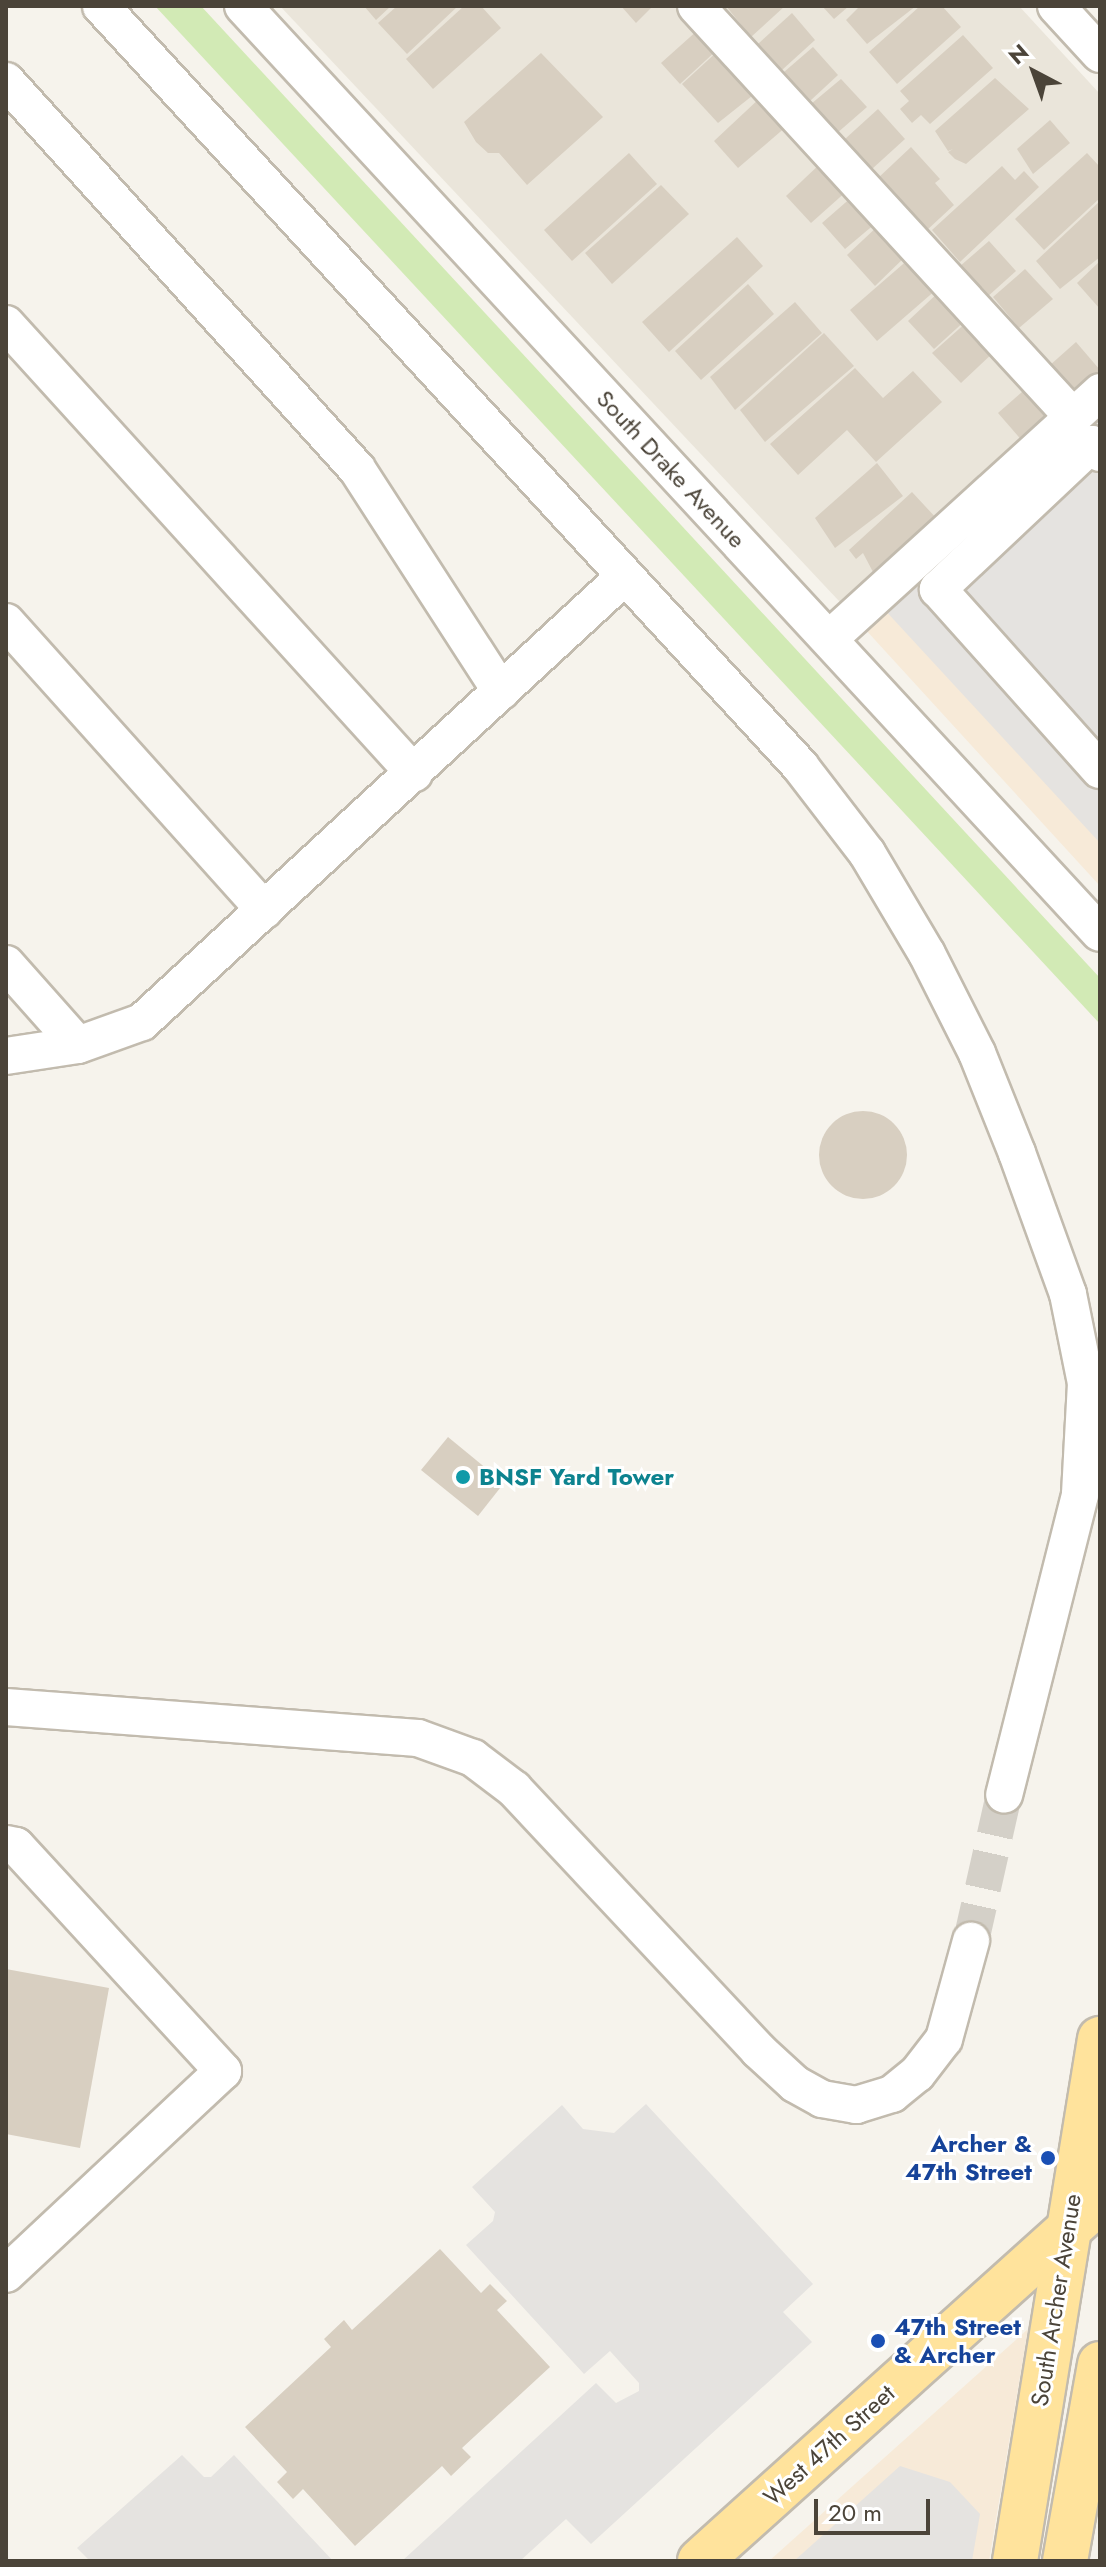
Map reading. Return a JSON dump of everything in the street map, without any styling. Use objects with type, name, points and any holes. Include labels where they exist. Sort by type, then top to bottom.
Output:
[{"type":"main road","name":"South Archer Avenue","points":[[1015,2561],[1100,2039]]},
{"type":"main road","name":"West 47th Street","points":[[700,2561],[1100,2201]]},
{"type":"main road","points":[[1065,2561],[1100,2364]]},
{"type":"street","points":[[101,6],[800,766],[867,853],[927,954],[977,1053],[1068,1294],[1086,1383],[1080,1495],[1004,1795]]},
{"type":"street","name":"South Drake Avenue","points":[[243,6],[1100,933]]},
{"type":"street","points":[[696,6],[1073,417]]},
{"type":"street","points":[[1056,6],[1097,44]]},
{"type":"street","points":[[6,81],[357,469],[501,692]]},
{"type":"street","points":[[6,324],[414,773]]},
{"type":"street","points":[[829,639],[1100,392]]},
{"type":"street","points":[[1100,453],[1092,444],[938,589],[1100,770]]},
{"type":"street","points":[[6,1056],[78,1045],[142,1022],[624,577]]},
{"type":"street","points":[[6,622],[264,910]]},
{"type":"street","points":[[6,964],[78,1045]]},
{"type":"street","points":[[6,1707],[418,1738],[473,1758],[514,1789],[758,2050],[795,2084],[822,2099],[856,2105],[892,2094],[917,2074],[944,2039],[971,1941]]},
{"type":"street","points":[[6,1844],[16,1846],[223,2071],[6,2274]]},
{"type":"shaded area","points":[[280,6],[1019,6],[1100,94],[1100,392],[854,617]]},
{"type":"shaded area","points":[[1100,392],[1100,886],[854,617]]},
{"type":"shaded area","points":[[1094,417],[1100,419],[1100,843],[883,608]]},
{"type":"shaded area","points":[[646,2104],[813,2284],[783,2312],[812,2342],[591,2544],[566,2519],[520,2561],[402,2561],[596,2383],[616,2403],[639,2391],[639,2383],[610,2351],[584,2374],[466,2245],[493,2221],[495,2212],[472,2187],[562,2105],[583,2129],[614,2133]]},
{"type":"shaded area","points":[[1028,2329],[989,2561],[769,2561]]},
{"type":"shaded area","points":[[182,2455],[204,2477],[211,2477],[234,2455],[333,2561],[90,2561],[77,2548]]},
{"type":"shaded area","points":[[900,2466],[950,2482],[980,2514],[972,2561],[794,2561]]},
{"type":"green space","points":[[155,6],[201,6],[1100,978],[1100,1024]]},
{"type":"building","points":[[364,6],[391,6],[376,20]]},
{"type":"building","points":[[397,6],[458,6],[407,54],[378,23]]},
{"type":"building","points":[[464,6],[481,6],[501,28],[433,89],[406,59]]},
{"type":"building","points":[[621,6],[653,6],[636,23]]},
{"type":"building","points":[[726,6],[785,6],[751,37]]},
{"type":"building","points":[[822,6],[849,6],[834,19]]},
{"type":"building","points":[[860,6],[916,6],[867,44],[846,20]]},
{"type":"building","points":[[920,6],[942,6],[961,27],[897,84],[869,52]]},
{"type":"building","points":[[792,13],[815,40],[782,70],[758,44]]},
{"type":"building","points":[[699,29],[717,50],[680,84],[661,63]]},
{"type":"building","points":[[963,35],[993,68],[930,124],[921,115],[912,123],[900,109],[909,101],[900,91]]},
{"type":"building","points":[[813,47],[838,75],[810,101],[784,72]]},
{"type":"building","points":[[720,49],[757,92],[718,123],[682,84]]},
{"type":"building","points":[[541,53],[603,117],[527,185],[499,153],[488,153],[476,142],[464,122]]},
{"type":"building","points":[[995,78],[1029,109],[966,164],[948,152],[953,149],[948,151],[935,131]]},
{"type":"building","points":[[841,79],[867,107],[836,134],[811,104]]},
{"type":"building","points":[[761,97],[787,126],[738,168],[714,141]]},
{"type":"building","points":[[878,109],[905,139],[872,169],[845,139]]},
{"type":"building","points":[[1050,120],[1070,143],[1033,174],[1017,149]]},
{"type":"building","points":[[911,147],[940,179],[935,183],[954,205],[926,231],[877,179]]},
{"type":"building","points":[[629,153],[657,184],[572,261],[544,230]]},
{"type":"building","points":[[1087,153],[1100,167],[1100,198],[1044,250],[1015,219]]},
{"type":"building","points":[[821,163],[848,190],[811,223],[786,196]]},
{"type":"building","points":[[1002,166],[1015,180],[1024,171],[1039,187],[960,262],[932,230]]},
{"type":"building","points":[[661,185],[689,214],[612,284],[585,253]]},
{"type":"building","points":[[853,196],[876,223],[845,249],[822,223]]},
{"type":"building","points":[[1100,201],[1100,257],[1060,289],[1036,261]]},
{"type":"building","points":[[880,224],[908,254],[875,286],[847,255]]},
{"type":"building","points":[[737,237],[763,266],[669,352],[642,322]]},
{"type":"building","points":[[989,241],[1016,271],[986,298],[959,267]]},
{"type":"building","points":[[910,258],[937,289],[877,341],[850,310]]},
{"type":"building","points":[[1100,261],[1100,309],[1077,283]]},
{"type":"building","points":[[1025,269],[1053,299],[1019,328],[993,297]]},
{"type":"building","points":[[748,284],[774,314],[701,380],[675,351]]},
{"type":"building","points":[[941,290],[967,319],[934,349],[908,321]]},
{"type":"building","points":[[795,302],[822,333],[735,410],[710,377]]},
{"type":"building","points":[[968,321],[995,351],[961,383],[932,353]]},
{"type":"building","points":[[824,333],[854,366],[765,442],[740,410]]},
{"type":"building","points":[[1076,342],[1100,370],[1074,394],[1049,366]]},
{"type":"building","points":[[855,368],[883,398],[913,371],[942,402],[876,462],[847,430],[798,475],[770,444]]},
{"type":"building","points":[[1030,385],[1056,415],[1024,443],[998,413]]},
{"type":"building","points":[[877,463],[903,496],[835,548],[815,518]]},
{"type":"building","points":[[912,492],[938,520],[880,573],[873,572],[863,553],[856,559],[849,550]]},
{"type":"building","points":[[863,1111],[880,1115],[894,1124],[903,1138],[907,1155],[903,1172],[894,1186],[880,1195],[863,1199],[846,1195],[832,1186],[823,1172],[819,1155],[823,1138],[832,1124],[846,1115]]},
{"type":"building","name":"BNSF Yard Tower","points":[[448,1437],[504,1483],[478,1516],[421,1470]]},
{"type":"building","points":[[6,1969],[109,1988],[80,2148],[6,2134]]},
{"type":"building","points":[[440,2249],[481,2293],[490,2284],[507,2301],[497,2310],[550,2367],[462,2448],[471,2457],[451,2476],[442,2466],[355,2546],[303,2489],[293,2499],[277,2482],[287,2472],[245,2427],[331,2347],[324,2339],[344,2320],[352,2330]]},
{"type":"tunnel","points":[[971,1941],[1004,1795]]},
{"type":"place","name":"BNSF Yard Tower","points":[[463,1477]]},
{"type":"place","name":"Archer & 47th Street","points":[[1048,2158]]},
{"type":"place","name":"47th Street & Archer","points":[[878,2341]]}]
